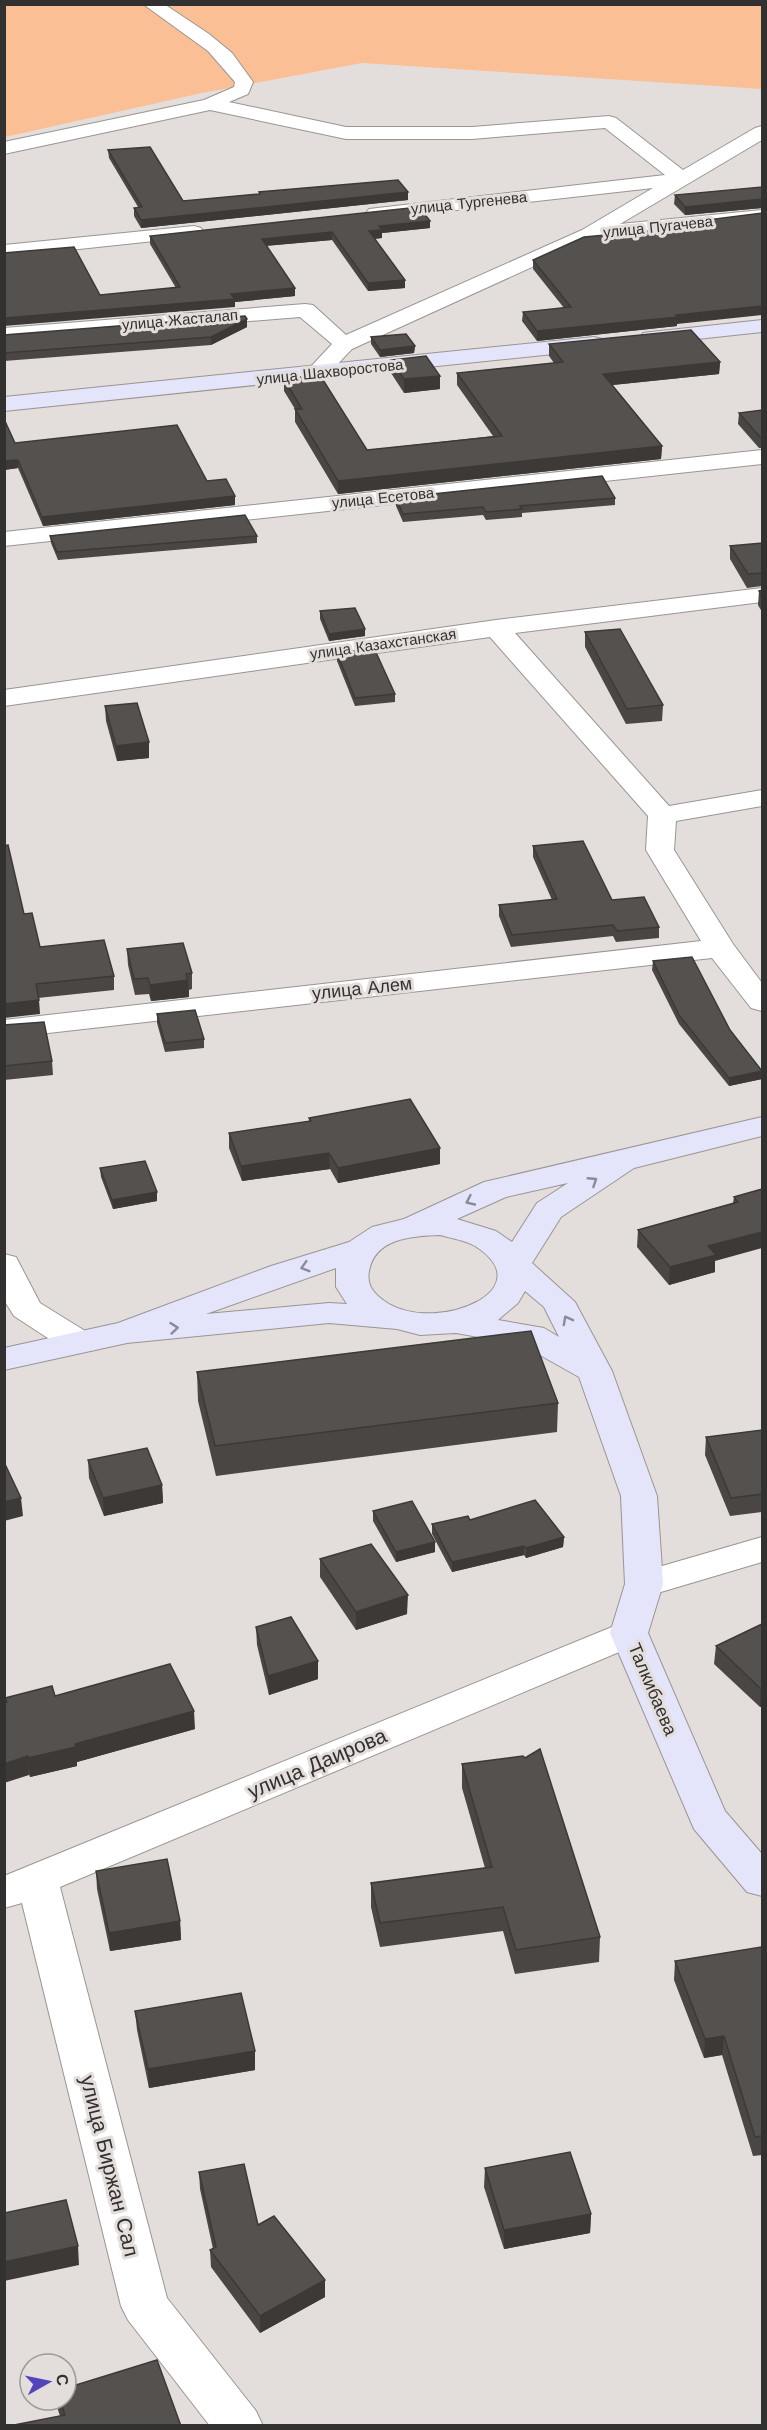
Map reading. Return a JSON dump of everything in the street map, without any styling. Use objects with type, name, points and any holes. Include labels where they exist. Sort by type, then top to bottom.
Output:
[{"type":"street","points":[[4,148],[210,104],[242,90],[244,82],[239,72],[213,44],[151,4]]},
{"type":"street","points":[[210,104],[346,133],[471,134],[609,122],[682,179]]},
{"type":"street","points":[[316,373],[344,344],[589,234],[762,132]]},
{"type":"street","name":"улица Тургенева","points":[[351,216],[682,179]]},
{"type":"street","name":"улица Пугачева","points":[[589,234],[762,216]]},
{"type":"street","points":[[4,251],[209,231]]},
{"type":"street","name":"улица Жасталап","points":[[4,334],[305,310],[344,344]]},
{"type":"street","points":[[635,340],[762,326]]},
{"type":"street","name":"улица Шахворостова","points":[[4,404],[611,342]]},
{"type":"street","name":"улица Есетова","points":[[4,539],[762,457]]},
{"type":"street","name":"улица Казахстанская","points":[[4,698],[496,628],[762,595]]},
{"type":"street","points":[[496,628],[662,814],[660,850],[720,948],[762,1002]]},
{"type":"street","points":[[662,814],[762,798]]},
{"type":"street","name":"улица Алем","points":[[4,1029],[720,948]]},
{"type":"street","points":[[127,1332],[283,1273],[361,1249],[384,1234],[415,1226],[496,1189],[762,1127]]},
{"type":"street","points":[[514,1265],[549,1210],[623,1161]]},
{"type":"street","points":[[415,1226],[441,1225],[466,1229],[488,1238],[504,1250],[514,1265],[515,1280],[509,1294],[496,1307],[478,1317],[456,1323]]},
{"type":"street","points":[[361,1249],[351,1264],[350,1280],[357,1296],[373,1309],[394,1319]]},
{"type":"street","points":[[4,1264],[26,1309],[78,1342]]},
{"type":"street","name":"Талкибаева","points":[[514,1265],[558,1302],[594,1371],[639,1496],[644,1584],[629,1633],[708,1818],[762,1881]]},
{"type":"street","points":[[4,1359],[127,1332],[329,1314],[425,1324],[456,1323],[532,1336],[594,1371]]},
{"type":"street","points":[[644,1584],[762,1549]]},
{"type":"street","name":"улица Даирова","points":[[21,1886],[629,1633]]},
{"type":"street","name":"улица Биржан Сал","points":[[21,1886],[145,2306],[239,2426]]},
{"type":"shaded area","points":[[4,5],[762,5],[762,89],[362,63],[202,93],[5,137]]},
{"type":"building","points":[[150,147],[183,201],[398,180],[408,192],[141,220],[134,208],[142,207],[108,150]]},
{"type":"building","points":[[762,187],[762,199],[685,207],[675,195]]},
{"type":"building","points":[[419,207],[430,221],[379,226],[382,230],[369,231],[405,280],[368,283],[332,232],[262,239],[295,288],[231,294],[235,299],[4,318],[4,253],[74,247],[100,295],[180,287],[150,236]]},
{"type":"building","points":[[762,213],[762,306],[537,331],[523,312],[571,307],[533,260],[584,237],[704,226],[699,221]]},
{"type":"building","points":[[245,316],[247,319],[211,337],[4,353],[4,335]]},
{"type":"building","points":[[691,330],[720,362],[603,374],[662,446],[338,481],[295,409],[302,409],[284,379],[320,375],[367,450],[502,436],[457,373],[563,362],[549,344]]},
{"type":"building","points":[[406,334],[415,346],[380,350],[371,337]]},
{"type":"building","points":[[426,356],[440,376],[404,379],[391,360]]},
{"type":"building","points":[[762,410],[762,437],[760,437],[739,413]]},
{"type":"building","points":[[4,419],[15,443],[177,425],[207,481],[226,479],[235,496],[42,517],[18,460],[4,461]]},
{"type":"building","points":[[602,476],[615,498],[520,506],[522,509],[486,512],[483,507],[403,514],[396,498]]},
{"type":"building","points":[[245,515],[257,536],[57,552],[50,536]]},
{"type":"building","points":[[762,543],[762,573],[748,574],[730,546]]},
{"type":"building","points":[[355,608],[365,629],[329,634],[320,611]]},
{"type":"building","points":[[620,629],[663,705],[627,709],[585,632]]},
{"type":"building","points":[[374,648],[395,694],[355,698],[337,653]]},
{"type":"building","points":[[137,703],[149,742],[116,746],[105,706]]},
{"type":"building","points":[[583,841],[612,900],[644,897],[659,927],[617,931],[613,925],[512,935],[499,905],[557,899],[533,846]]},
{"type":"building","points":[[8,845],[24,914],[32,913],[40,947],[104,940],[114,976],[36,984],[39,1000],[4,1004],[4,846]]},
{"type":"building","points":[[183,943],[192,973],[186,974],[188,980],[150,985],[148,978],[134,979],[127,949]]},
{"type":"building","points":[[692,957],[730,1030],[762,1071],[729,1078],[679,1015],[653,961]]},
{"type":"building","points":[[195,1010],[204,1039],[165,1043],[157,1014]]},
{"type":"building","points":[[44,1022],[52,1061],[4,1066],[4,1025]]},
{"type":"building","points":[[410,1099],[440,1148],[338,1168],[329,1153],[241,1166],[229,1133],[311,1121],[309,1118]]},
{"type":"building","points":[[145,1161],[157,1192],[112,1200],[100,1168]]},
{"type":"building","points":[[762,1189],[762,1232],[708,1246],[716,1255],[670,1267],[638,1230],[738,1202],[734,1197]]},
{"type":"building","points":[[531,1331],[558,1403],[215,1446],[197,1372]]},
{"type":"building","points":[[762,1430],[762,1494],[731,1498],[706,1437]]},
{"type":"building","points":[[147,1448],[162,1485],[103,1498],[88,1460]]},
{"type":"building","points":[[4,1462],[21,1498],[4,1502]]},
{"type":"building","points":[[535,1500],[564,1537],[526,1548],[524,1546],[452,1562],[432,1524],[468,1516],[470,1520]]},
{"type":"building","points":[[412,1501],[435,1542],[396,1552],[373,1511]]},
{"type":"building","points":[[371,1544],[408,1595],[356,1612],[320,1559]]},
{"type":"building","points":[[291,1617],[318,1661],[268,1676],[256,1627]]},
{"type":"building","points":[[762,1624],[762,1688],[761,1689],[716,1646]]},
{"type":"building","points":[[170,1664],[194,1711],[75,1744],[76,1747],[28,1758],[28,1756],[4,1764],[4,1702],[7,1702],[5,1698],[52,1686],[55,1696]]},
{"type":"building","points":[[540,1749],[600,1937],[516,1950],[503,1907],[380,1923],[371,1883],[492,1867],[462,1764],[523,1756],[525,1758]]},
{"type":"building","points":[[167,1859],[180,1921],[109,1933],[96,1871]]},
{"type":"building","points":[[761,1947],[762,2136],[755,2137],[724,2036],[705,2039],[675,1961]]},
{"type":"building","points":[[241,1993],[255,2051],[148,2069],[135,2011]]},
{"type":"building","points":[[570,2152],[591,2214],[504,2230],[485,2168]]},
{"type":"building","points":[[244,2164],[258,2225],[274,2216],[325,2280],[260,2316],[210,2250],[216,2247],[199,2172]]},
{"type":"building","points":[[66,2200],[78,2246],[4,2262],[4,2213]]},
{"type":"building","points":[[157,2360],[181,2426],[9,2426],[65,2415],[64,2412],[78,2412],[78,2384]]}]
